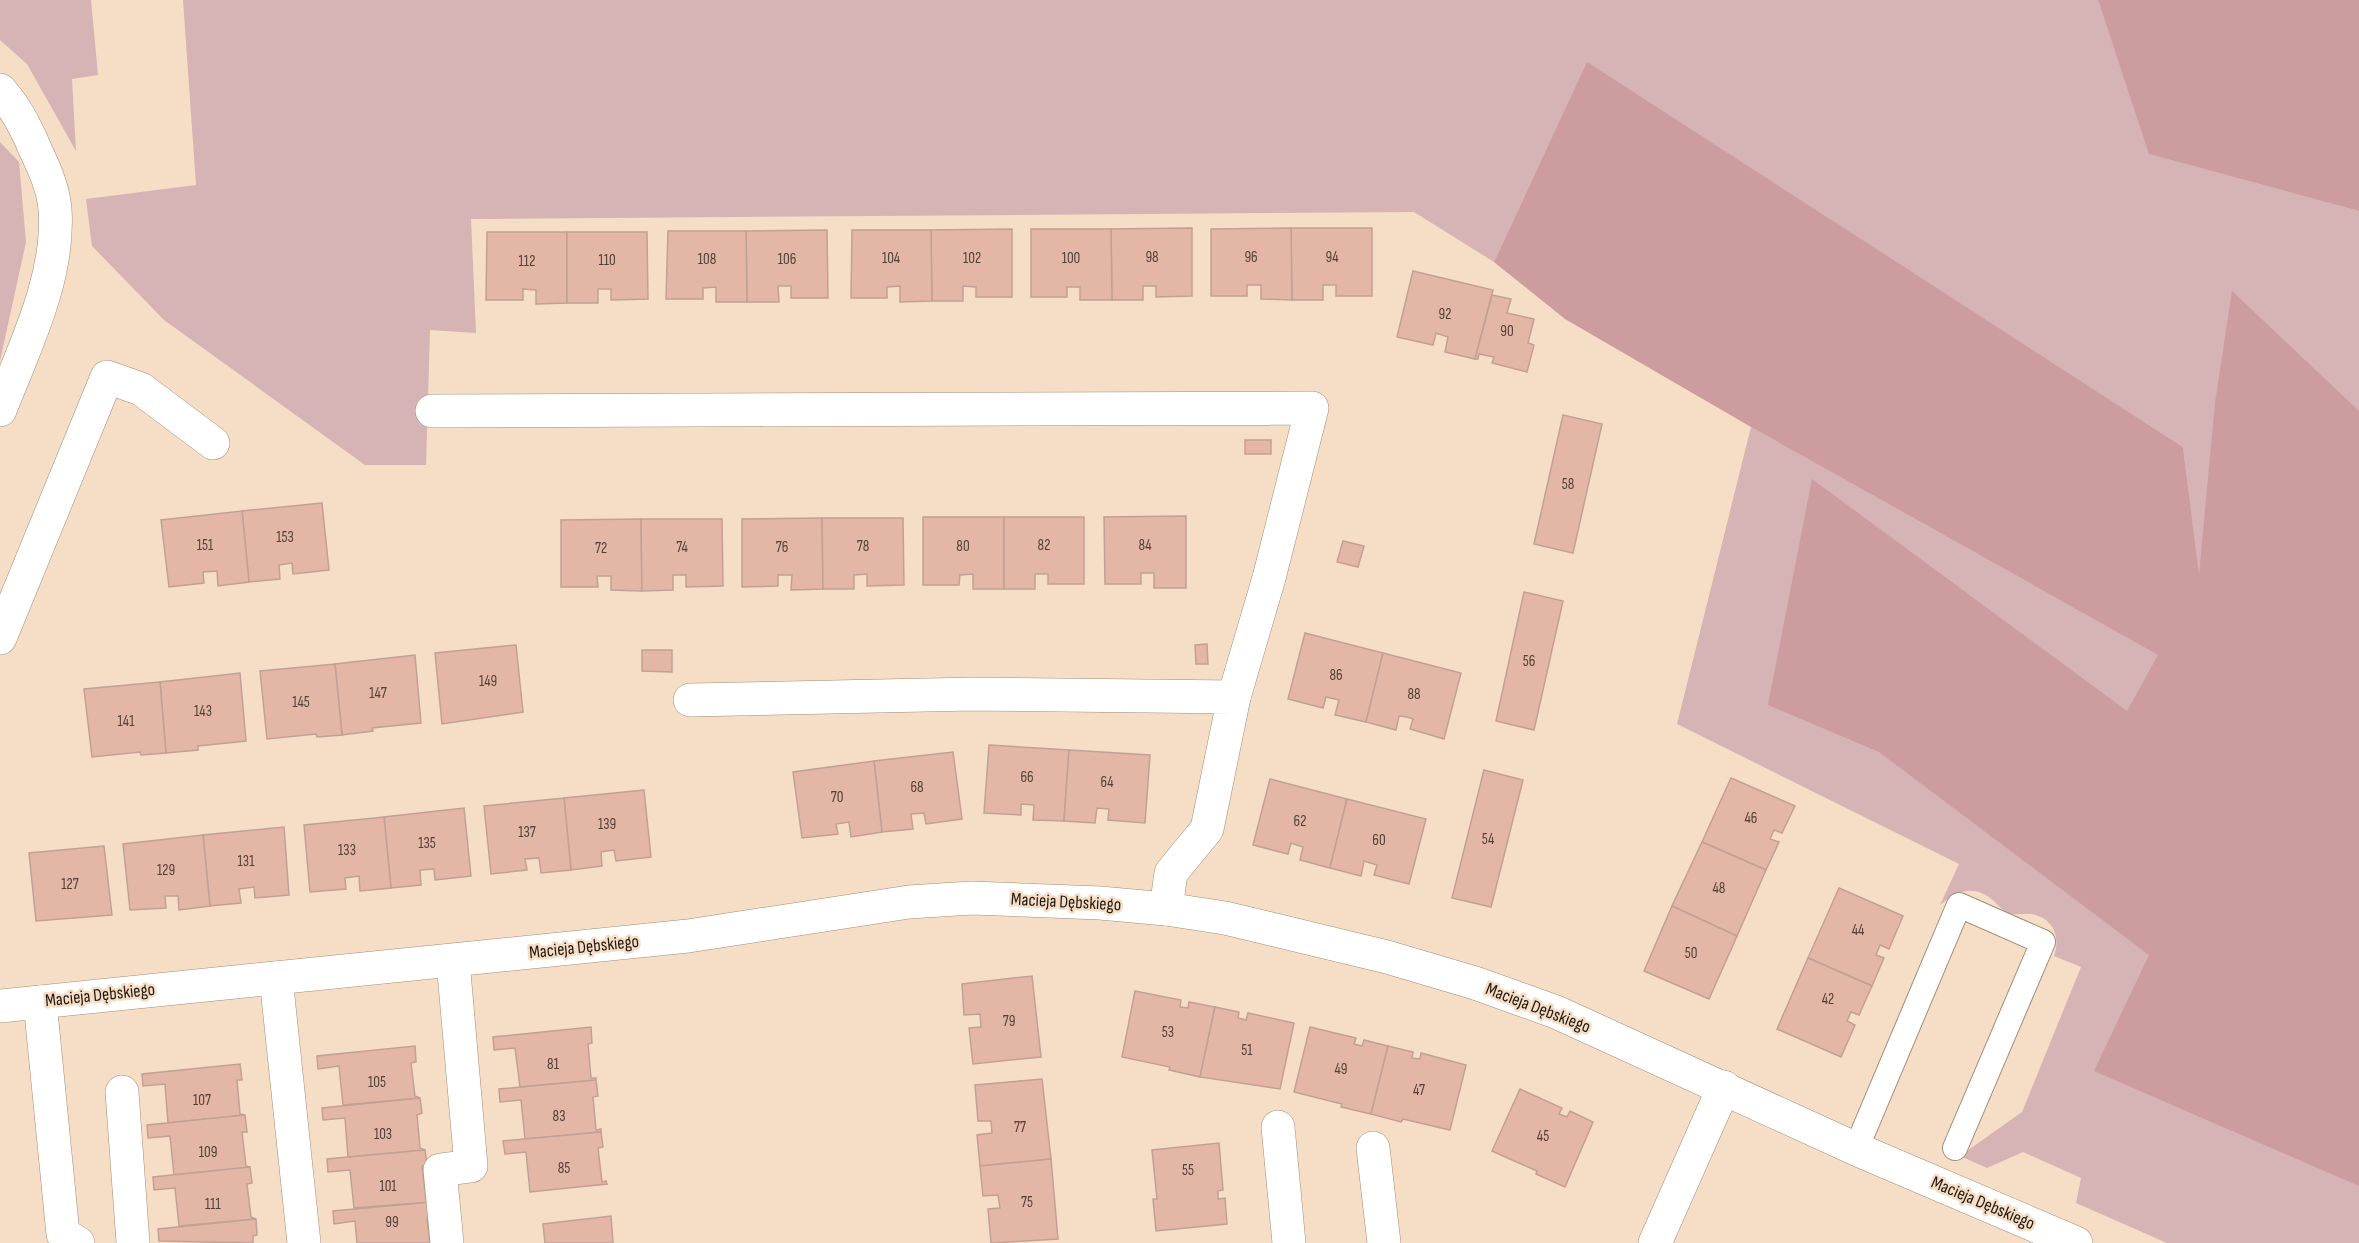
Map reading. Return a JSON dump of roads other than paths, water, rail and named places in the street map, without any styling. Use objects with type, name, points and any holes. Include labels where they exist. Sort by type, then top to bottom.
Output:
[{"type":"street","points":[[0,90],[24,124],[49,178],[55,208],[51,260],[42,301],[0,410]]},
{"type":"street","points":[[0,638],[107,377],[141,389],[213,443]]},
{"type":"street","points":[[432,411],[1312,408],[1269,578],[1234,697],[1206,830],[1171,873],[1166,909]]},
{"type":"street","points":[[690,700],[973,694],[1234,697]]},
{"type":"street","name":"Macieja Dębskiego","points":[[0,1006],[688,936],[920,901],[972,898],[1034,899],[1166,909],[1225,918],[1324,941],[1475,983],[1556,1012],[1856,1149],[2076,1243]]},
{"type":"street","points":[[447,1243],[441,1170],[471,1166],[453,961]]},
{"type":"street","points":[[276,978],[304,1243]]},
{"type":"street","points":[[40,1002],[63,1234],[78,1243]]},
{"type":"street","points":[[1655,1243],[1724,1087]]},
{"type":"street","points":[[122,1092],[133,1243]]},
{"type":"street","points":[[1278,1127],[1289,1243]]},
{"type":"street","points":[[1373,1148],[1384,1243]]},
{"type":"lane","points":[[1856,1149],[1959,905],[2043,942],[1955,1148]]}]
